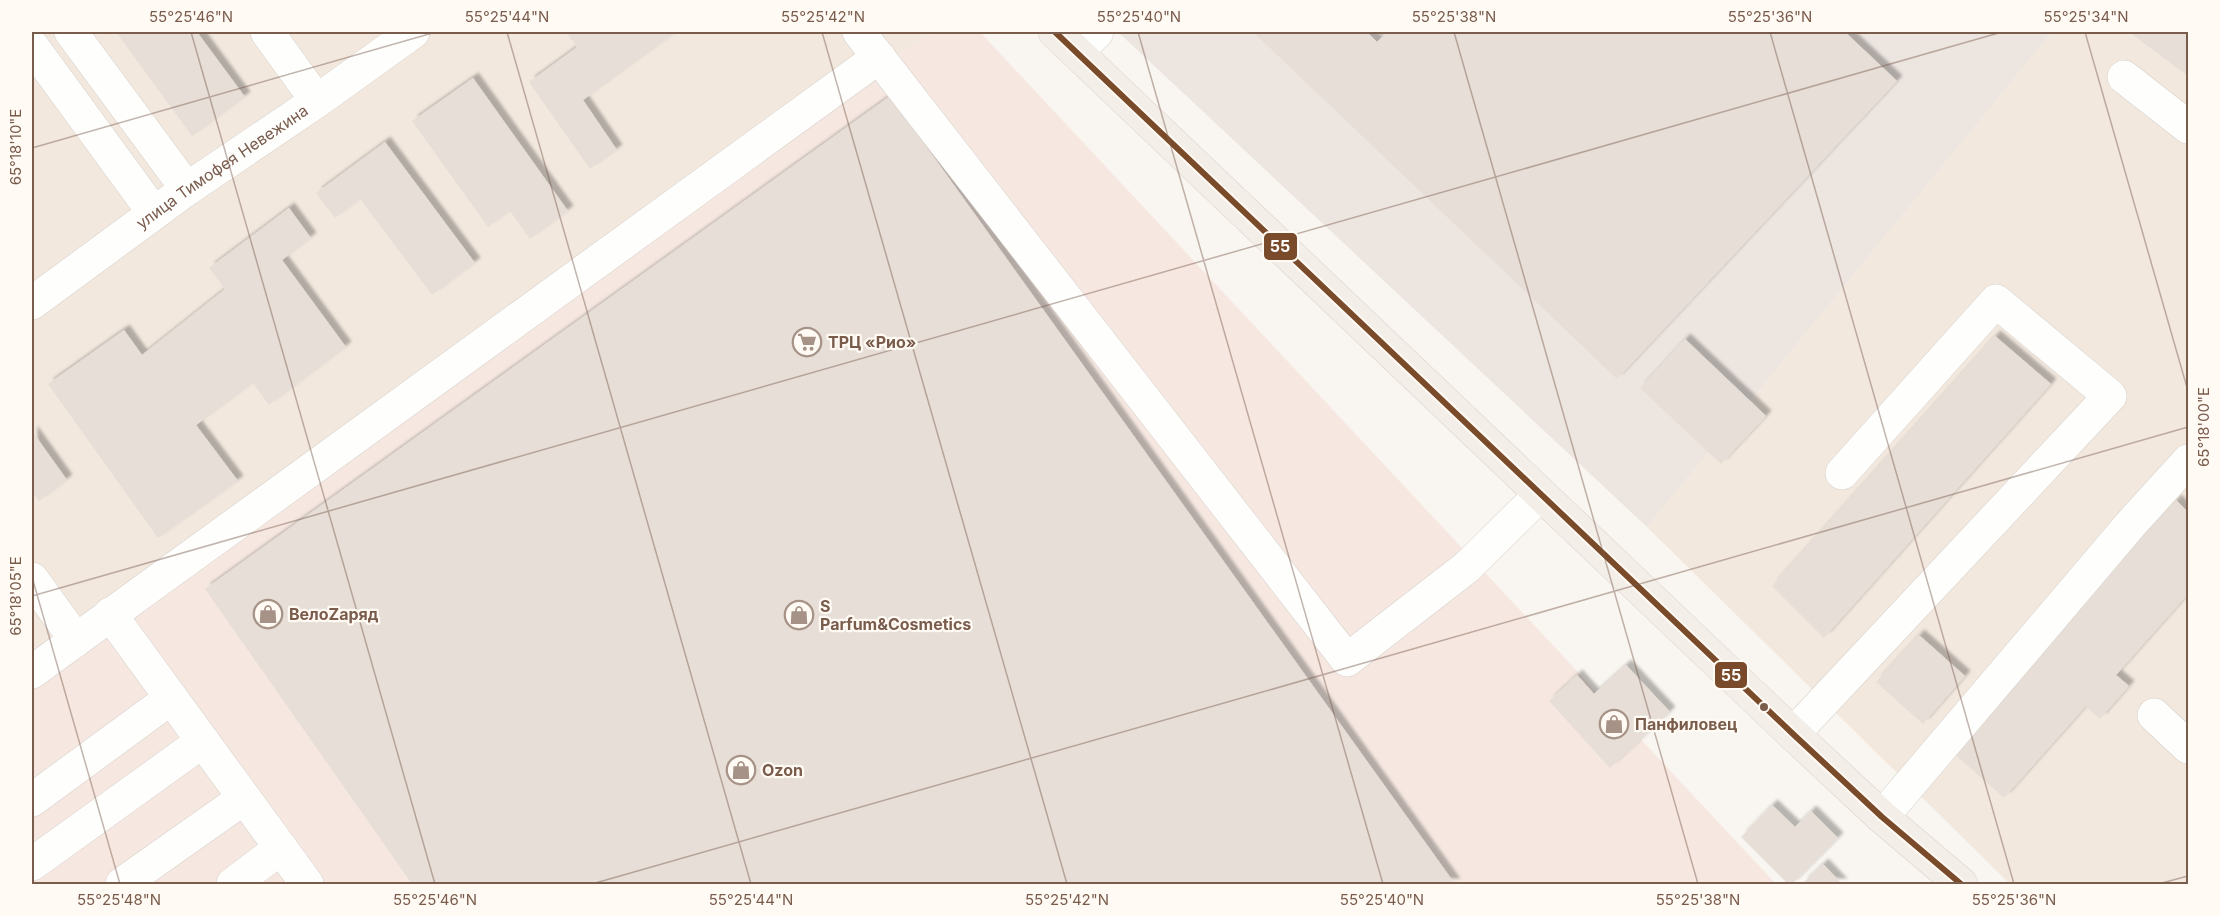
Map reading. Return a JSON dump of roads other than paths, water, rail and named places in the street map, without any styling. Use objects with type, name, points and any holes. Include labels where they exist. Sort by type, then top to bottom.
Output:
[{"type":"main road","points":[[1076,38],[1540,495],[1881,817],[1961,885]]},
{"type":"street","points":[[71,32],[188,189]]},
{"type":"street","points":[[267,32],[317,101]]},
{"type":"street","name":"улица Тимофея Невежина","points":[[32,303],[154,213],[413,32]]},
{"type":"street","points":[[859,32],[1347,660],[1467,567],[1540,495]]},
{"type":"street","points":[[32,46],[41,80],[154,213]]},
{"type":"street","points":[[32,672],[879,57]]},
{"type":"street","points":[[2124,77],[2188,127]]},
{"type":"street","points":[[1793,734],[2110,396],[1996,301],[1842,473]]},
{"type":"street","points":[[1881,817],[2188,461]]},
{"type":"street","points":[[32,579],[76,640]]},
{"type":"street","points":[[110,614],[307,885]]},
{"type":"street","points":[[32,800],[171,698]]},
{"type":"street","points":[[2154,715],[2188,747]]},
{"type":"street","points":[[32,864],[203,741]]},
{"type":"street","points":[[122,885],[244,798]]},
{"type":"street","points":[[233,885],[281,848]]},
{"type":"place","name":"ТРЦ «Рио»","points":[[807,342]]},
{"type":"place","name":"ВелоZаряд","points":[[268,614]]},
{"type":"place","name":"S Parfum&Cosmetics","points":[[799,615]]},
{"type":"place","name":"Панфиловец","points":[[1614,724]]},
{"type":"place","name":"Ozon","points":[[741,770]]}]
